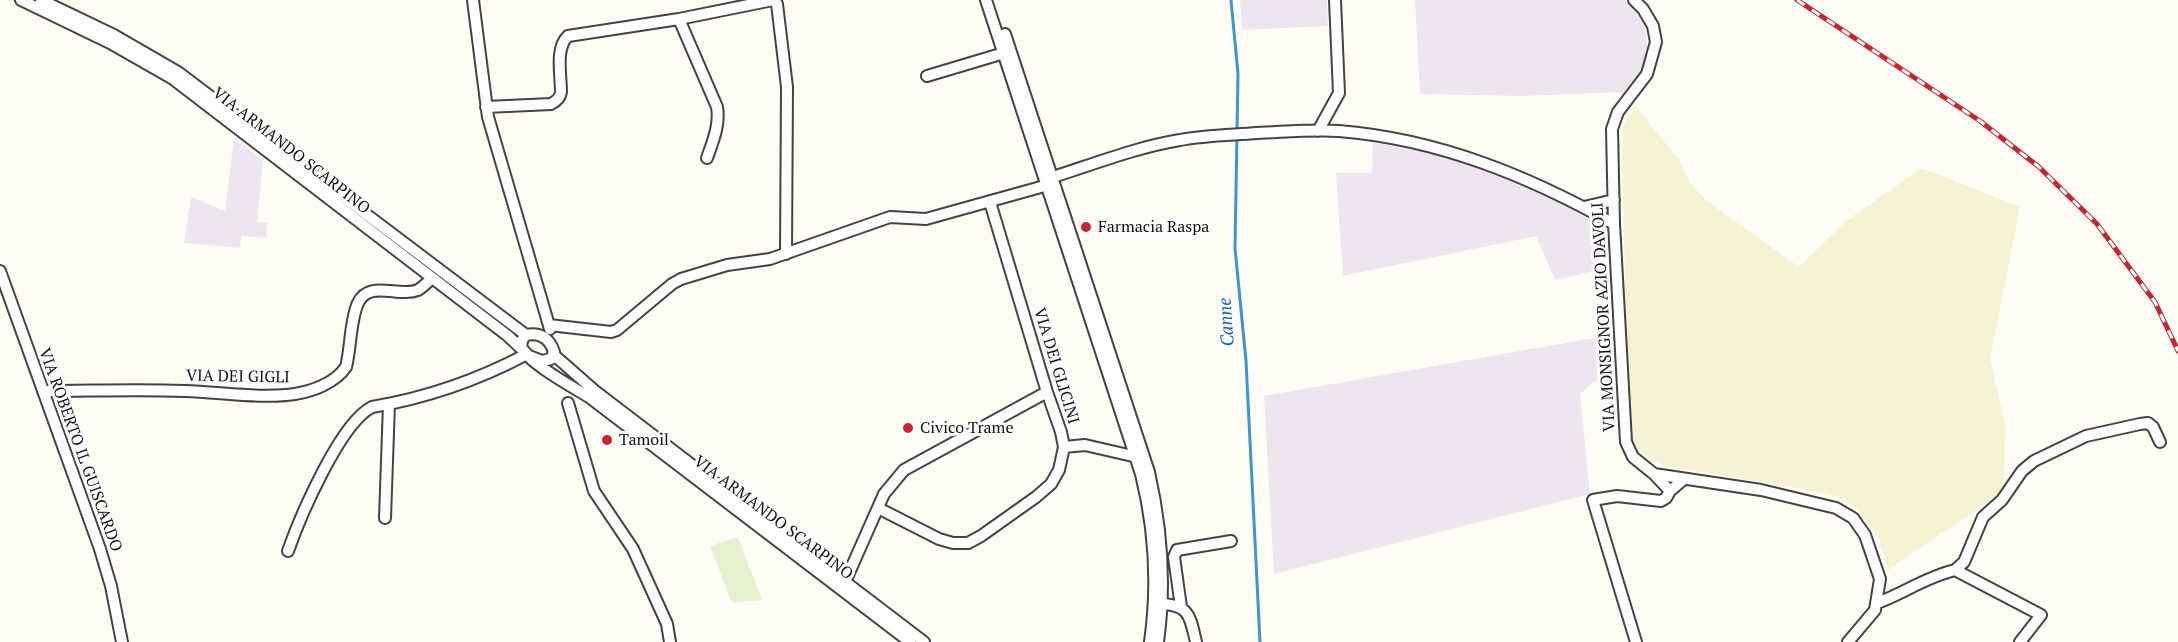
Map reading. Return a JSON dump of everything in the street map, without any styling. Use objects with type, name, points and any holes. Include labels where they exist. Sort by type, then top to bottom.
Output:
[{"type":"street","name":"VIA ARMANDO SCARPINO","points":[[21,0],[110,43],[173,79],[508,336],[562,382],[589,397],[910,642]]},
{"type":"street","name":"VIA ARMANDO SCARPINO","points":[[41,0],[114,35],[178,72],[526,334]]},
{"type":"street","points":[[473,0],[486,107],[549,325],[554,356],[542,361],[527,354],[522,343],[526,334],[538,334],[550,342]]},
{"type":"street","points":[[486,107],[551,104],[560,98],[560,50],[568,36],[679,19],[773,0],[777,4],[787,87],[786,254]]},
{"type":"street","points":[[986,0],[1149,472],[1160,530],[1162,604],[1158,642]]},
{"type":"street","points":[[994,0],[1137,457],[1148,502],[1154,540],[1155,591],[1150,642]]},
{"type":"street","points":[[1318,131],[1339,93],[1335,0]]},
{"type":"street","name":"VIA MONSIGNOR AZIO DAVOLI","points":[[1634,0],[1643,9],[1653,26],[1656,42],[1647,74],[1614,120],[1612,129],[1624,435],[1633,457],[1670,491]]},
{"type":"street","points":[[679,19],[717,107],[717,126],[707,158]]},
{"type":"street","points":[[927,76],[1004,53]]},
{"type":"street","points":[[549,325],[611,332],[617,330],[681,279],[727,266],[770,259],[890,217],[926,219],[990,201],[1136,151],[1206,136],[1318,131],[1364,134],[1433,146],[1502,170],[1584,207],[1614,224]]},
{"type":"street","points":[[1584,207],[1614,200]]},
{"type":"street","name":"VIA DEI GLICINI","points":[[878,508],[939,538],[953,543],[968,543],[1034,499],[1051,484],[1059,470],[1064,447],[1061,432],[990,201]]},
{"type":"street","name":"VIA ROBERTO IL GUISCARDO","points":[[0,271],[100,549],[111,586],[122,642]]},
{"type":"street","name":"VIA DEI GIGLI","points":[[44,391],[179,391],[270,396],[311,390],[324,385],[346,367],[356,305],[364,294],[375,290],[404,293],[418,290],[432,278]]},
{"type":"street","points":[[538,334],[544,320],[543,307]]},
{"type":"street","points":[[288,552],[300,517],[345,434],[365,410],[372,406],[389,404],[438,391],[505,366],[527,354]]},
{"type":"street","name":"VIA ARMANDO SCARPINO","points":[[554,356],[605,398],[924,642]]},
{"type":"street","points":[[568,403],[575,388],[569,367]]},
{"type":"street","points":[[562,382],[594,491],[633,549],[667,624],[670,642]]},
{"type":"street","points":[[845,582],[888,488],[904,470],[1047,392]]},
{"type":"street","points":[[385,518],[389,404]]},
{"type":"street","points":[[1876,603],[1896,596],[1928,578],[1955,570],[1964,562],[1983,517],[2002,500],[2022,471],[2034,461],[2086,436],[2140,424],[2148,423],[2153,427],[2160,442]]},
{"type":"street","points":[[1064,447],[1085,445],[1137,457]]},
{"type":"street","points":[[1654,474],[1761,490],[1836,508],[1853,518],[1865,535],[1880,579],[1875,610],[1848,642]]},
{"type":"street","points":[[1636,642],[1593,500],[1617,496],[1661,501],[1684,479]]},
{"type":"street","points":[[1181,607],[1174,557],[1177,550],[1231,541]]},
{"type":"street","points":[[1955,570],[2041,615],[2020,642]]},
{"type":"street","points":[[1162,604],[1181,607],[1187,612],[1196,642]]},
{"type":"shaded area","points":[[1240,0],[1327,0],[1328,26],[1242,30]]},
{"type":"shaded area","points":[[1415,0],[1625,0],[1645,28],[1647,49],[1641,70],[1624,92],[1522,96],[1420,94]]},
{"type":"shaded area","points":[[1636,106],[1679,160],[1690,183],[1707,201],[1799,267],[1846,221],[1922,168],[2020,207],[1990,359],[2005,424],[2004,491],[1888,570],[1879,539],[1856,507],[1836,496],[1669,467],[1651,460],[1640,451],[1632,438],[1628,410],[1622,160],[1623,125]]},
{"type":"shaded area","points":[[234,138],[263,160],[257,222],[267,223],[266,238],[241,236],[240,248],[184,243],[191,197],[225,211]]},
{"type":"shaded area","points":[[1373,143],[1440,154],[1498,175],[1553,199],[1600,225],[1605,242],[1604,269],[1555,280],[1536,236],[1343,276],[1336,173],[1372,173]]},
{"type":"shaded area","points":[[1605,336],[1606,355],[1601,360],[1601,376],[1580,394],[1590,494],[1274,574],[1264,396]]},
{"type":"green space","points":[[738,537],[762,600],[732,603],[710,546]]},
{"type":"waterway","name":"Canne","points":[[1231,0],[1238,74],[1235,248],[1246,361],[1260,642]]},
{"type":"railway","points":[[1797,0],[1980,121],[2039,167],[2097,224],[2155,302],[2178,351]]},
{"type":"place","name":"Farmacia Raspa","points":[[1086,227]]},
{"type":"place","name":"Civico Trame","points":[[908,428]]},
{"type":"place","name":"Tamoil","points":[[607,440]]}]
